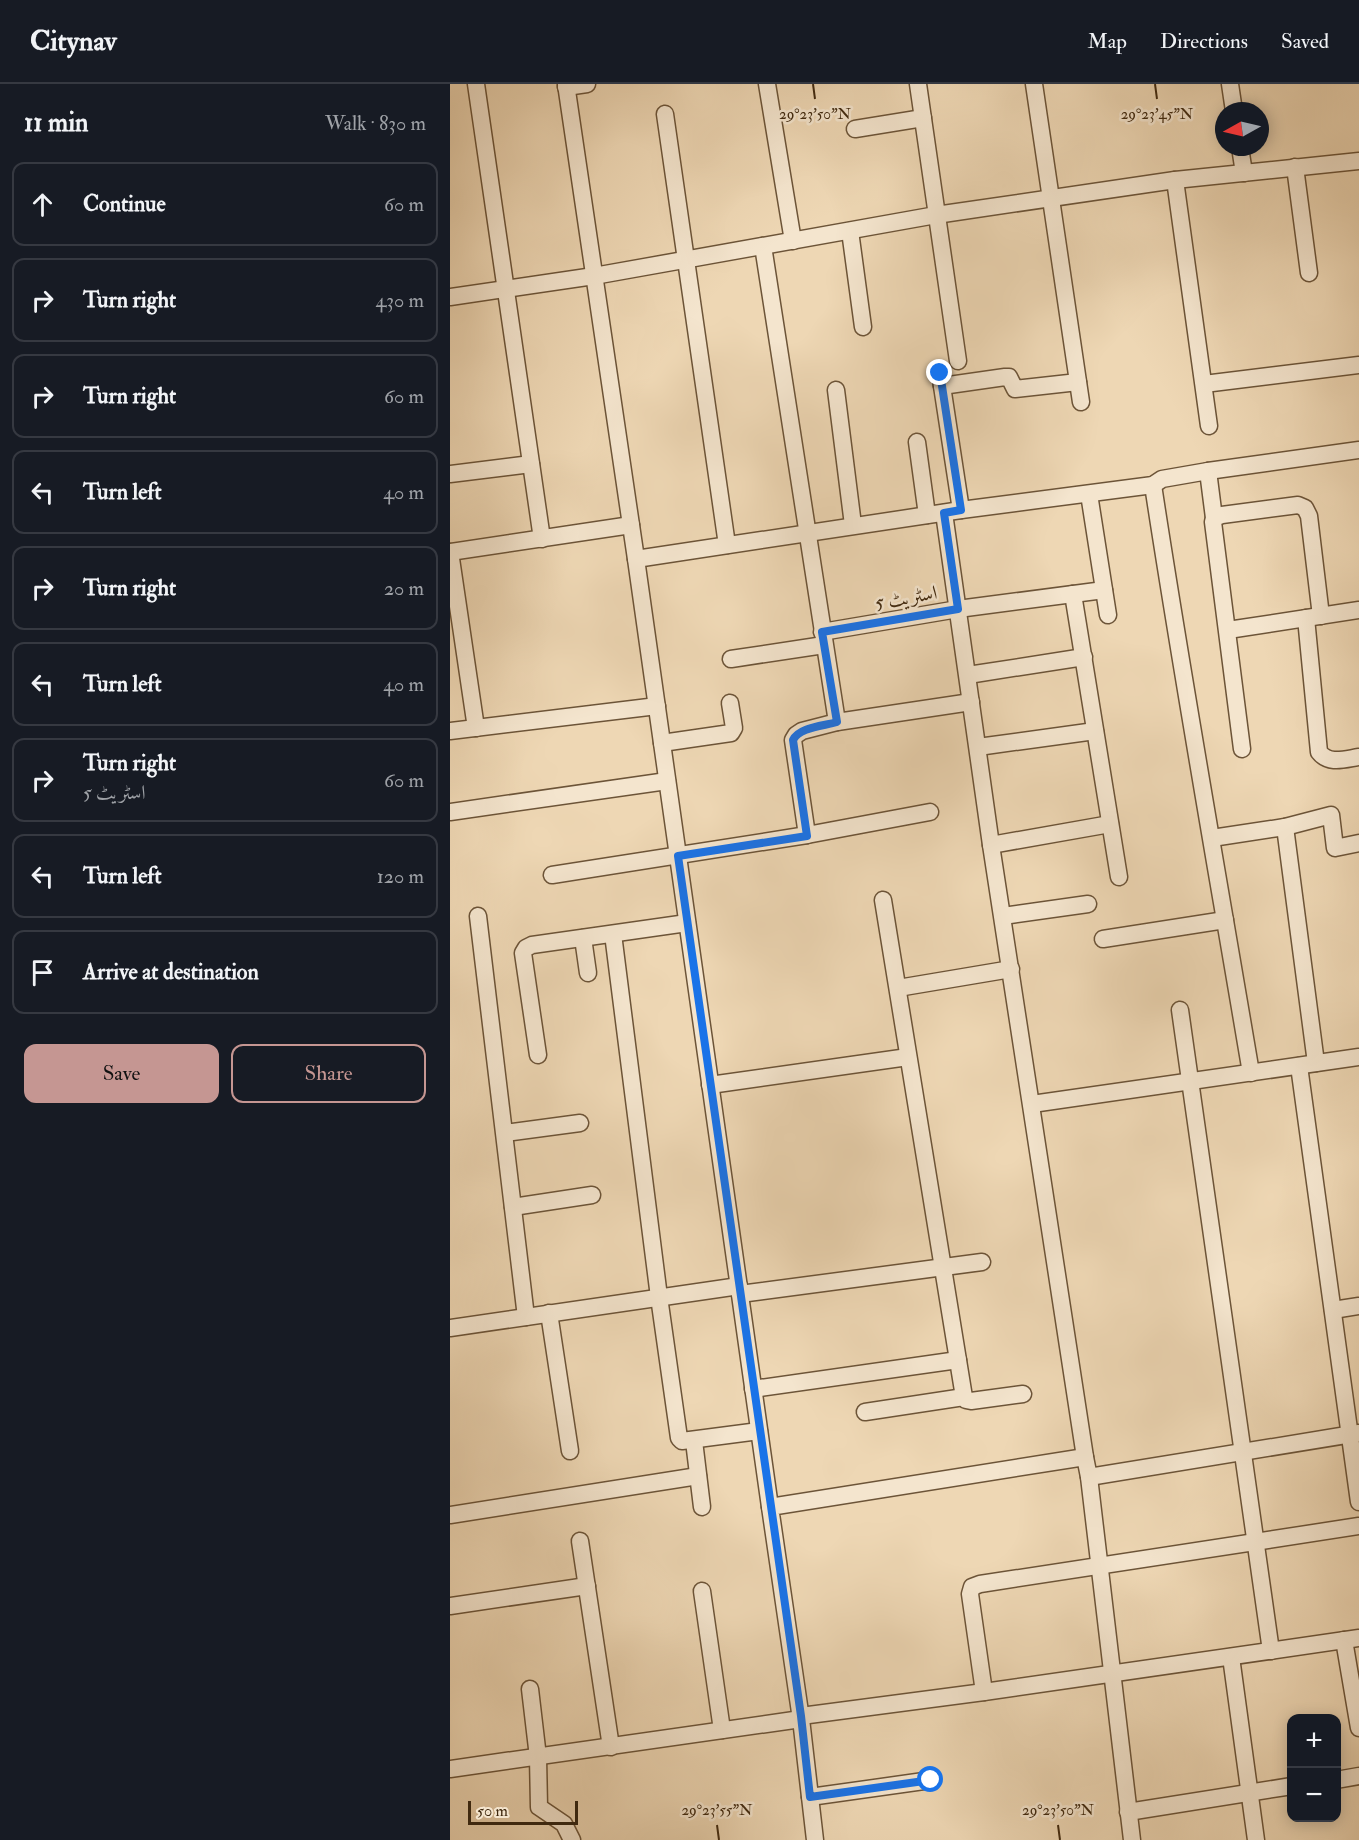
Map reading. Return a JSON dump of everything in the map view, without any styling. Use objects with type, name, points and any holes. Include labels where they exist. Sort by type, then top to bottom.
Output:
[{"type":"street","points":[[476,84],[542,539]]},
{"type":"street","points":[[587,84],[566,86],[632,525],[801,1717],[814,1840]]},
{"type":"street","points":[[767,84],[793,241]]},
{"type":"street","points":[[918,84],[958,361]]},
{"type":"street","points":[[1034,84],[1081,402]]},
{"type":"street","points":[[1230,84],[1233,102]]},
{"type":"street","points":[[665,114],[727,545]]},
{"type":"street","points":[[855,129],[923,118]]},
{"type":"street","points":[[1241,156],[1244,173]]},
{"type":"street","points":[[450,297],[594,276],[936,215],[1175,180],[1359,161]]},
{"type":"street","points":[[1294,167],[1309,273]]},
{"type":"street","points":[[1175,180],[1209,426]]},
{"type":"street","points":[[850,231],[863,327]]},
{"type":"street","points":[[763,246],[837,722]]},
{"type":"street","points":[[1204,384],[1359,366]]},
{"type":"street","points":[[961,510],[941,380],[1009,377],[1013,387],[1019,390],[1078,382]]},
{"type":"street","points":[[837,390],[853,525]]},
{"type":"street","points":[[917,442],[958,609],[991,845],[1089,1477],[1110,1673],[1132,1840]]},
{"type":"street","points":[[636,559],[853,525],[1153,485],[1162,479],[1208,471],[1359,450]]},
{"type":"street","points":[[450,474],[531,464]]},
{"type":"street","points":[[1208,471],[1242,749]]},
{"type":"street","points":[[1153,485],[1180,664],[1251,1073]]},
{"type":"street","points":[[1089,494],[1108,615]]},
{"type":"street","points":[[1214,518],[1222,514],[1298,506],[1305,508],[1309,516],[1319,752],[1324,758],[1334,761],[1359,757]]},
{"type":"street","points":[[476,728],[450,552],[632,525]]},
{"type":"street","name":"اسٹریٹ 5","points":[[731,659],[958,609],[1104,590]]},
{"type":"street","points":[[1073,594],[1119,877]]},
{"type":"street","points":[[1228,630],[1359,610]]},
{"type":"street","points":[[968,675],[1083,657]]},
{"type":"street","points":[[807,836],[793,740],[796,735],[802,731],[837,722],[971,702]]},
{"type":"street","points":[[662,743],[731,733],[734,728],[730,703]]},
{"type":"street","points":[[450,731],[657,706]]},
{"type":"street","points":[[978,747],[1095,730]]},
{"type":"street","points":[[450,812],[667,781]]},
{"type":"street","points":[[552,875],[807,836],[930,812]]},
{"type":"street","points":[[1212,838],[1285,827],[1331,815],[1335,848],[1359,843]]},
{"type":"street","points":[[991,845],[1110,824]]},
{"type":"street","points":[[1285,827],[1316,1064]]},
{"type":"street","points":[[883,900],[964,1397],[971,1401],[1023,1394]]},
{"type":"street","points":[[1003,916],[1089,904]]},
{"type":"street","points":[[478,916],[526,1317]]},
{"type":"street","points":[[1103,939],[1226,920]]},
{"type":"street","points":[[538,1055],[524,953],[526,948],[532,945],[687,923]]},
{"type":"street","points":[[613,934],[679,1438],[682,1441],[694,1441],[759,1431]]},
{"type":"street","points":[[583,938],[588,973]]},
{"type":"street","points":[[898,988],[1011,969]]},
{"type":"street","points":[[1180,1010],[1271,1651]]},
{"type":"street","points":[[710,1085],[908,1057]]},
{"type":"street","points":[[1032,1104],[1359,1057]]},
{"type":"street","points":[[1299,1066],[1333,1310],[1355,1434],[1359,1502]]},
{"type":"street","points":[[505,1134],[580,1123]]},
{"type":"street","points":[[513,1207],[592,1196]]},
{"type":"street","points":[[450,1328],[659,1298],[982,1262]]},
{"type":"street","points":[[1333,1310],[1359,1306]]},
{"type":"street","points":[[549,1313],[570,1451]]},
{"type":"street","points":[[753,1389],[957,1359]]},
{"type":"street","points":[[865,1412],[964,1397]]},
{"type":"street","points":[[1089,1477],[1355,1434]]},
{"type":"street","points":[[694,1441],[702,1507]]},
{"type":"street","points":[[770,1507],[1085,1457]]},
{"type":"street","points":[[450,1515],[698,1476]]},
{"type":"street","points":[[984,1692],[969,1594],[972,1587],[1359,1526]]},
{"type":"street","points":[[580,1540],[611,1747]]},
{"type":"street","points":[[450,1606],[586,1586]]},
{"type":"street","points":[[702,1591],[722,1730]]},
{"type":"street","points":[[450,1769],[1352,1639],[1359,1728]]},
{"type":"street","points":[[1231,1657],[1256,1840]]},
{"type":"street","points":[[530,1689],[538,1757],[539,1808],[564,1824],[572,1840]]},
{"type":"street","points":[[1341,1779],[1359,1776]]},
{"type":"street","points":[[810,1797],[931,1780]]},
{"type":"street","points":[[1128,1812],[1287,1787]]},
{"type":"route","points":[[931,1780],[810,1797],[801,1716],[678,856],[807,836],[793,740],[802,731],[837,722],[822,632],[958,609],[944,513],[961,510],[940,373]]}]
